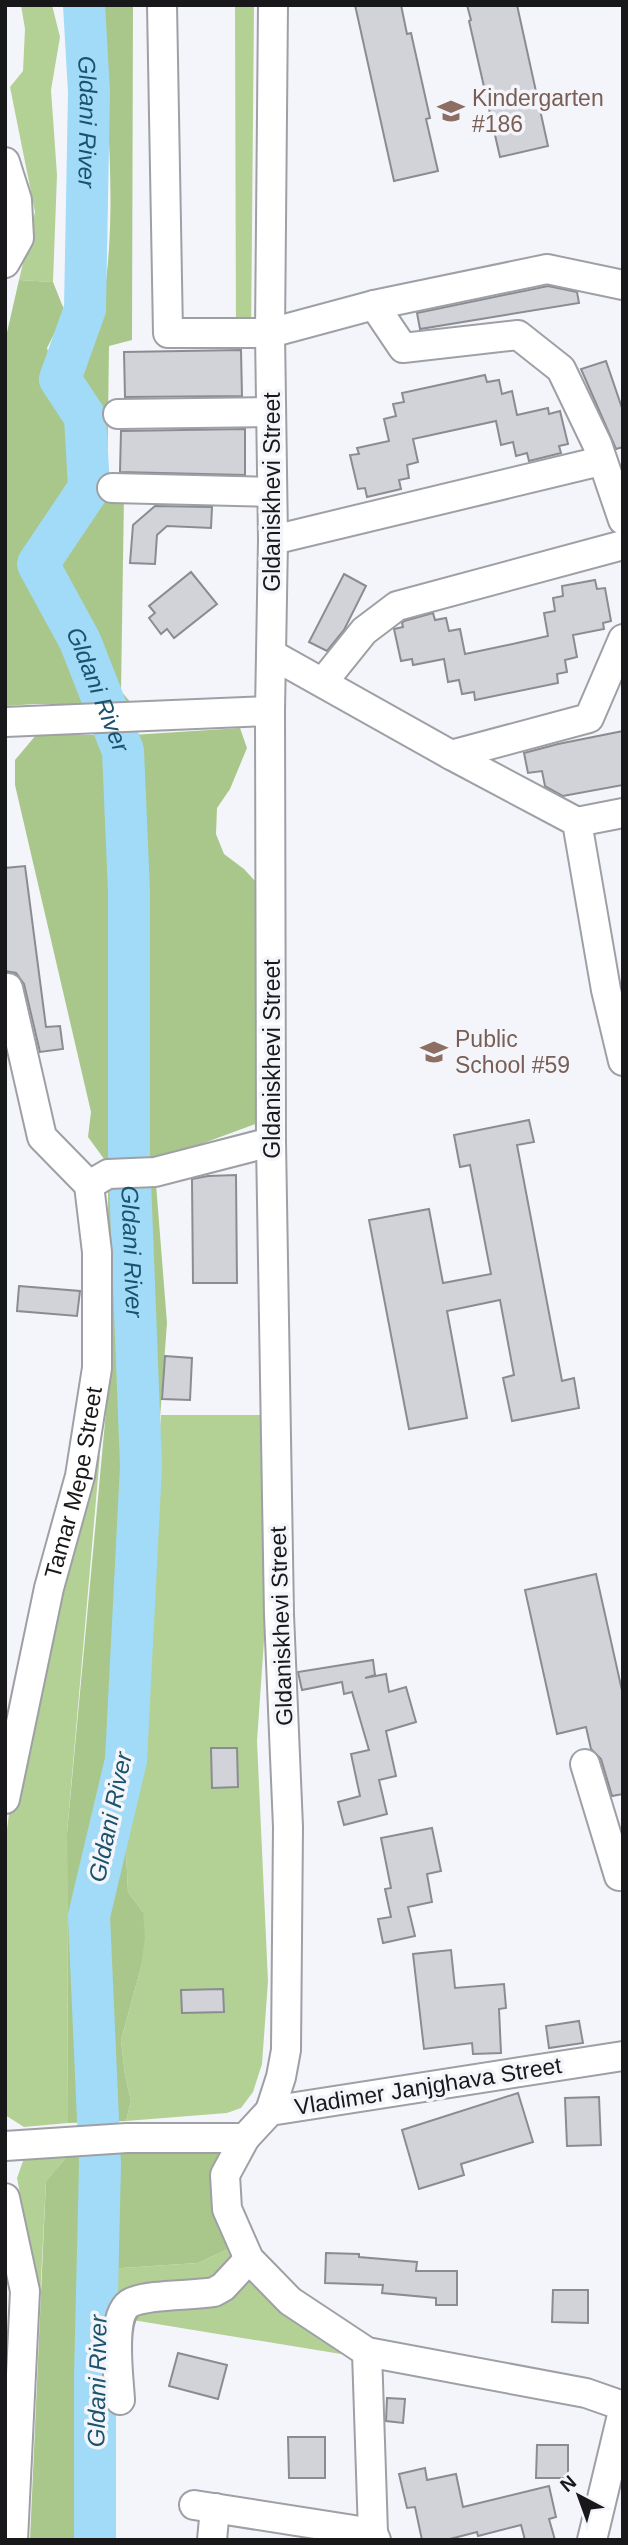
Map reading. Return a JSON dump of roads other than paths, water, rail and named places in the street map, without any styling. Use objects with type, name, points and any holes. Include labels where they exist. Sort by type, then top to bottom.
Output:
[{"type":"street","points":[[162,5],[168,333],[270,333],[374,305],[547,269],[623,285]]},
{"type":"street","name":"Gldaniskhevi Street","points":[[270,2111],[286,2050],[288,1841],[279,1615],[271,1142],[270,711],[274,540],[270,333],[273,5]]},
{"type":"street","points":[[5,162],[17,200],[19,239],[5,263]]},
{"type":"street","points":[[374,305],[403,348],[518,335],[561,369],[597,444],[623,520]]},
{"type":"street","points":[[118,414],[271,412]]},
{"type":"street","points":[[274,540],[601,461]]},
{"type":"street","points":[[112,488],[272,492]]},
{"type":"street","points":[[323,682],[363,631],[397,606],[623,545]]},
{"type":"street","points":[[451,755],[589,718],[623,639]]},
{"type":"street","points":[[271,654],[577,822],[623,813]]},
{"type":"street","points":[[18,724],[270,711]]},
{"type":"street","points":[[577,822],[606,990],[623,1061]]},
{"type":"street","points":[[5,988],[8,988],[43,1137],[98,1180],[155,1172],[271,1142]]},
{"type":"street","name":"Tamar Mepe Street","points":[[7,1785],[50,1588],[80,1476],[97,1368],[98,1180]]},
{"type":"street","points":[[585,1764],[622,1880]]},
{"type":"street","name":"Vladimer Janjghava Street","points":[[623,2056],[270,2111],[245,2138],[225,2175],[227,2210],[249,2259],[290,2301],[367,2352],[586,2393],[623,2408]]},
{"type":"street","points":[[5,2146],[127,2138],[245,2138]]},
{"type":"street","points":[[5,2198],[25,2291],[13,2540]]},
{"type":"street","points":[[120,2400],[117,2327],[123,2309],[132,2302],[146,2299],[214,2292],[223,2287],[249,2259]]},
{"type":"street","points":[[212,2540],[204,2506],[375,2536],[367,2352]]},
{"type":"street","points":[[592,2540],[623,2408]]},
{"type":"waterway","name":"Gldani River","points":[[84,5],[89,92],[85,309],[60,379],[85,417],[89,488],[38,564],[80,641],[123,751],[129,892],[129,1155],[141,1466],[126,1760],[89,1916],[100,2165],[95,2378],[95,2540]]},
{"type":"place","name":"Kindergarten #186","points":[[451,111]]},
{"type":"place","name":"Public School #59","points":[[434,1052]]}]
